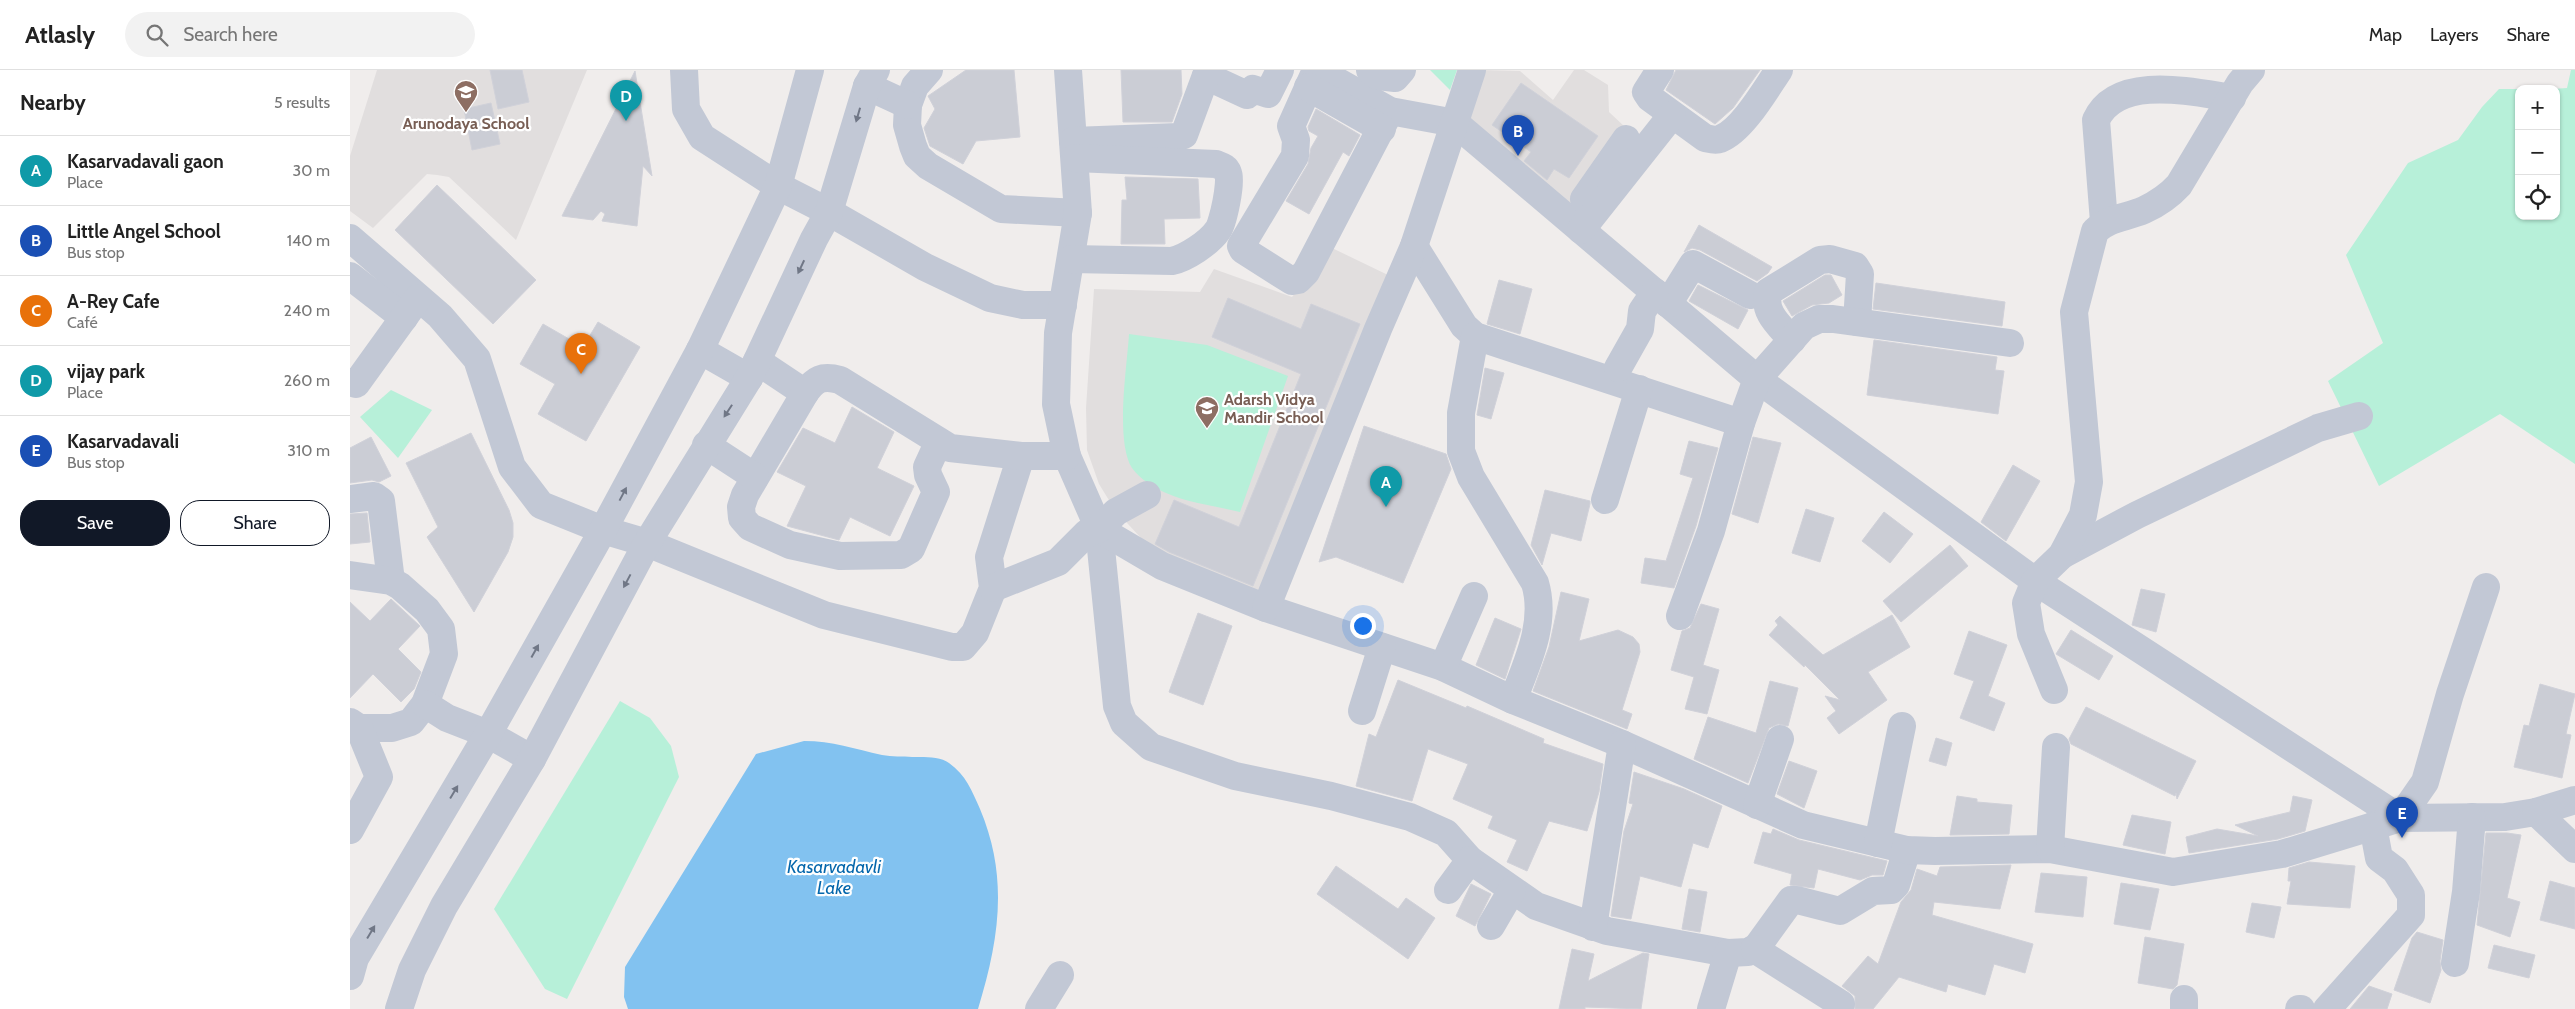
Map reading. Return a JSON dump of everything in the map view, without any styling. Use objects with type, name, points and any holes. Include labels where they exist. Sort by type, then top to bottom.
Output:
[{"type":"street","points":[[684,70],[686,109],[702,137],[778,186],[829,212],[925,267],[990,298],[1023,305],[1063,305]]},
{"type":"street","points":[[350,976],[355,958],[488,734],[603,530],[700,350],[778,186],[810,70]]},
{"type":"street","points":[[929,70],[915,86],[908,105],[907,125],[917,156],[928,166],[1001,209],[1078,213]]},
{"type":"street","points":[[1068,70],[1078,213],[1058,333],[1056,404],[1067,456],[1099,529],[1117,706],[1124,723],[1151,747],[1235,776],[1331,796],[1410,817],[1446,834],[1470,860],[1536,906],[1593,927],[1741,951],[1841,1004]]},
{"type":"street","points":[[1074,150],[1178,138],[1184,135],[1207,73],[1247,95],[1253,89],[1268,94],[1280,70]]},
{"type":"street","points":[[1370,70],[1378,76],[1398,74],[1382,114],[1306,272],[1298,280],[1292,281],[1243,250],[1241,246],[1295,156],[1296,140],[1291,126],[1313,76],[1382,114],[1454,123],[1757,380],[2035,581],[2400,818]]},
{"type":"street","points":[[1266,608],[1378,329],[1414,246],[1472,70]]},
{"type":"street","points":[[1660,70],[1646,92],[1650,98],[1672,116],[1705,138],[1721,138],[1737,127],[1780,70]]},
{"type":"street","points":[[2054,690],[2031,634],[2026,603],[2035,581],[2062,554],[2083,515],[2089,482],[2074,312],[2094,230],[2104,222],[2143,211],[2170,195],[2179,186],[2251,70]]},
{"type":"street","points":[[400,1009],[412,970],[444,906],[532,759],[647,543],[753,370],[814,239],[829,212],[871,78],[908,105]]},
{"type":"street","points":[[2104,222],[2096,120],[2108,102],[2127,93],[2143,90],[2166,90],[2232,98]]},
{"type":"street","points":[[1575,225],[1672,116]]},
{"type":"street","points":[[1575,225],[1626,139]]},
{"type":"street","points":[[1071,259],[1172,261],[1181,259],[1219,229],[1229,181],[1228,172],[1224,167],[1216,164],[1074,150]]},
{"type":"street","points":[[350,238],[411,308]]},
{"type":"street","points":[[1414,246],[1464,326],[1475,336],[1742,423]]},
{"type":"street","points":[[1792,340],[1768,311],[1766,302],[1768,292],[1820,260],[1844,261],[1855,266],[1860,274],[1857,322]]},
{"type":"street","points":[[1618,368],[1640,329],[1642,311],[1661,298],[1693,264],[1750,295]]},
{"type":"street","points":[[350,276],[411,308],[440,316],[477,358],[512,467],[541,505],[603,530],[647,543],[824,615],[952,647],[963,647],[975,633],[993,588],[989,557],[1021,456]]},
{"type":"street","points":[[350,382],[356,384],[411,308]]},
{"type":"street","points":[[1680,616],[1711,530],[1742,423],[1757,380],[1804,326],[1819,319],[1857,322],[2010,343]]},
{"type":"street","points":[[1475,336],[1461,413],[1461,451],[1471,477],[1535,583],[1538,595],[1538,624],[1513,700]]},
{"type":"street","points":[[700,350],[753,370],[805,393]]},
{"type":"street","points":[[939,441],[927,467],[928,476],[935,486],[936,492],[911,549],[901,555],[828,554],[812,548],[790,545],[750,527],[742,518],[741,507],[755,477],[814,380],[826,376],[840,380],[939,441],[950,448],[1021,456],[1067,456]]},
{"type":"street","points":[[1605,500],[1639,389]]},
{"type":"street","points":[[2062,554],[2318,428],[2359,416]]},
{"type":"street","points":[[706,445],[755,477]]},
{"type":"street","points":[[993,588],[1058,562],[1087,533],[1099,529],[1116,512],[1147,495]]},
{"type":"street","points":[[350,499],[374,496],[381,501],[391,581]]},
{"type":"street","points":[[1099,529],[1162,566],[1266,608],[1443,667],[1513,700],[1622,744],[1803,825],[1907,850],[2050,849],[2173,872],[2282,854],[2400,818],[2505,817],[2536,812],[2575,800]]},
{"type":"street","points":[[350,576],[391,581],[400,586],[427,610],[440,630],[444,654],[425,704],[411,722],[392,728],[354,725],[378,776],[350,830]]},
{"type":"street","points":[[2400,818],[2425,782],[2450,694],[2486,587]]},
{"type":"street","points":[[1443,667],[1474,596]]},
{"type":"street","points":[[1362,711],[1382,647]]},
{"type":"street","points":[[425,704],[447,718],[488,734],[532,759]]},
{"type":"street","points":[[1878,843],[1902,726]]},
{"type":"street","points":[[1757,805],[1780,739]]},
{"type":"street","points":[[1593,927],[1622,744]]},
{"type":"street","points":[[2050,849],[2056,747]]},
{"type":"street","points":[[2536,812],[2575,849]]},
{"type":"street","points":[[2455,963],[2466,892],[2472,817]]},
{"type":"street","points":[[2327,1009],[2411,915],[2412,895],[2395,870],[2379,858],[2373,826]]},
{"type":"street","points":[[1711,1009],[1741,951],[1791,900],[1840,912],[1873,891],[1891,890],[1896,886],[1907,850]]},
{"type":"street","points":[[1448,890],[1470,860]]},
{"type":"street","points":[[1491,926],[1512,890]]},
{"type":"street","points":[[1039,1009],[1060,975]]},
{"type":"shaded area","name":"Arunodaya School","points":[[377,70],[587,70],[516,240],[449,177],[427,174],[373,228],[350,211],[350,156]]},
{"type":"shaded area","points":[[1480,70],[1520,71],[1553,100],[1574,70],[1584,70],[1608,85],[1609,112],[1625,127],[1564,226],[1460,130]]},
{"type":"shaded area","name":"Adarsh Vidya Mandir School","points":[[1332,248],[1388,275],[1261,599],[1154,552],[1115,510],[1099,484],[1087,450],[1086,408],[1094,289],[1200,292],[1214,269],[1292,297]]},
{"type":"green space","points":[[1430,70],[1457,70],[1450,90]]},
{"type":"green space","points":[[2571,70],[2575,70],[2575,464],[2500,414],[2379,486],[2328,381],[2383,343],[2346,255],[2408,163],[2458,140],[2482,107],[2499,89],[2515,89],[2515,220],[2560,220],[2560,88],[2567,88]]},
{"type":"green space","points":[[1129,334],[1207,345],[1288,376],[1240,512],[1193,502],[1166,493],[1147,482],[1132,468],[1127,456],[1123,422]]},
{"type":"green space","points":[[391,390],[432,410],[398,458],[360,417]]},
{"type":"green space","points":[[620,701],[650,718],[671,746],[679,777],[567,999],[545,989],[494,909]]},
{"type":"water","name":"Kasarvadavli Lake","points":[[804,741],[834,744],[886,756],[941,759],[955,768],[968,784],[980,809],[989,835],[998,884],[996,934],[978,1009],[628,1009],[624,997],[625,967],[756,754]]},
{"type":"building","points":[[490,70],[522,70],[529,102],[498,109]]},
{"type":"building","points":[[966,70],[1014,70],[1020,137],[976,141],[963,164],[930,146],[924,128],[935,109],[928,96]]},
{"type":"building","points":[[1121,70],[1181,70],[1182,94],[1172,122],[1123,122]]},
{"type":"building","points":[[1676,70],[1760,70],[1733,108],[1715,124],[1666,90]]},
{"type":"building","points":[[635,71],[652,176],[643,166],[637,226],[602,221],[605,214],[601,211],[593,220],[562,216]]},
{"type":"building","points":[[1521,83],[1598,136],[1569,178],[1554,169],[1547,180],[1524,161],[1531,152],[1492,125]]},
{"type":"building","points":[[491,103],[500,144],[472,150],[464,109]]},
{"type":"building","points":[[1316,109],[1360,135],[1349,156],[1343,152],[1309,214],[1286,201],[1308,164],[1311,148],[1318,136],[1309,131],[1308,127]]},
{"type":"building","points":[[1125,177],[1198,179],[1200,218],[1164,219],[1165,244],[1121,244],[1122,200],[1127,200]]},
{"type":"building","points":[[437,185],[536,280],[493,324],[395,230]]},
{"type":"building","points":[[1699,225],[1772,267],[1768,273],[1757,281],[1700,250],[1692,248],[1684,252]]},
{"type":"building","points":[[1825,275],[1831,275],[1842,295],[1829,303],[1812,305],[1792,316],[1783,301]]},
{"type":"building","points":[[1499,280],[1532,289],[1520,334],[1487,324]]},
{"type":"building","points":[[1876,283],[2005,302],[2002,326],[1873,309]]},
{"type":"building","points":[[1698,285],[1748,310],[1738,329],[1689,301]]},
{"type":"building","points":[[1228,298],[1301,329],[1311,304],[1360,324],[1253,586],[1169,552],[1155,544],[1174,500],[1239,527],[1301,374],[1212,337]]},
{"type":"building","points":[[598,322],[640,347],[586,441],[538,414],[555,384],[520,364],[543,324],[583,347]]},
{"type":"building","points":[[1874,340],[1997,357],[1995,370],[2004,371],[1998,414],[1867,395]]},
{"type":"building","points":[[1485,368],[1504,373],[1491,419],[1477,415]]},
{"type":"building","points":[[852,407],[894,432],[877,468],[914,486],[890,536],[850,517],[839,540],[787,526],[806,486],[777,472],[803,428],[835,443]]},
{"type":"building","points":[[1364,426],[1446,454],[1451,469],[1403,583],[1336,557],[1319,562]]},
{"type":"building","points":[[471,433],[509,510],[513,523],[513,537],[508,552],[474,612],[427,537],[438,527],[406,463]]},
{"type":"building","points":[[371,437],[391,476],[379,482],[372,480],[350,483],[350,448]]},
{"type":"building","points":[[1753,437],[1781,443],[1758,523],[1732,514]]},
{"type":"building","points":[[1689,441],[1718,448],[1696,526],[1674,588],[1641,583],[1645,558],[1666,561],[1693,478],[1680,474]]},
{"type":"building","points":[[2013,465],[2040,481],[2006,541],[1981,522]]},
{"type":"building","points":[[1545,490],[1590,501],[1590,504],[1581,541],[1551,533],[1542,565],[1531,545]]},
{"type":"building","points":[[1806,509],[1834,518],[1820,562],[1792,553]]},
{"type":"building","points":[[1884,512],[1913,534],[1890,563],[1862,541]]},
{"type":"building","points":[[367,513],[370,542],[350,544],[350,514]]},
{"type":"building","points":[[1950,545],[1968,566],[1901,622],[1883,601]]},
{"type":"building","points":[[2141,589],[2165,594],[2156,632],[2132,625]]},
{"type":"building","points":[[1561,592],[1589,599],[1579,641],[1618,630],[1633,637],[1639,644],[1640,652],[1622,710],[1632,714],[1627,729],[1533,691],[1549,647]]},
{"type":"building","points":[[391,599],[420,626],[398,649],[421,672],[414,689],[401,702],[373,674],[350,698],[350,602],[370,621]]},
{"type":"building","points":[[1701,604],[1719,609],[1703,665],[1719,670],[1707,714],[1685,709],[1694,677],[1671,670],[1682,631],[1690,628]]},
{"type":"building","points":[[1198,613],[1232,626],[1203,705],[1169,692]]},
{"type":"building","points":[[1892,615],[1910,647],[1868,672],[1887,700],[1839,734],[1827,718],[1836,711],[1825,696],[1840,700],[1805,665],[1804,667],[1769,635],[1778,625],[1775,621],[1780,616],[1823,655]]},
{"type":"building","points":[[1495,618],[1521,629],[1505,679],[1476,665]]},
{"type":"building","points":[[2071,630],[2113,656],[2099,680],[2056,654]]},
{"type":"building","points":[[1969,631],[2007,645],[1988,696],[2005,703],[1994,731],[1960,718],[1974,681],[1954,674]]},
{"type":"building","points":[[1398,680],[1466,708],[1467,706],[1544,739],[1543,743],[1603,764],[1599,792],[1587,831],[1549,821],[1527,871],[1507,862],[1517,840],[1488,828],[1493,816],[1453,799],[1468,764],[1428,749],[1412,801],[1356,786],[1369,734],[1376,737]]},
{"type":"building","points":[[1770,681],[1798,688],[1788,726],[1778,724],[1769,728],[1748,783],[1694,759],[1708,717],[1756,733]]},
{"type":"building","points":[[2540,684],[2575,694],[2566,734],[2571,735],[2562,778],[2514,767],[2524,725],[2529,726]]},
{"type":"building","points":[[2086,707],[2196,761],[2177,799],[2176,793],[2175,796],[2071,744],[2069,739]]},
{"type":"building","points":[[1936,738],[1952,743],[1946,766],[1929,761]]},
{"type":"building","points":[[1789,761],[1817,771],[1804,808],[1777,794]]},
{"type":"building","points":[[1634,772],[1684,789],[1722,806],[1708,848],[1693,843],[1681,887],[1640,876],[1631,919],[1611,916],[1624,831],[1633,804],[1629,803]]},
{"type":"building","points":[[1957,796],[1977,799],[1977,802],[2012,805],[2009,834],[1950,835]]},
{"type":"building","points":[[2293,796],[2312,800],[2305,831],[2278,839],[2189,853],[2186,837],[2217,829],[2258,836],[2235,825],[2290,812]]},
{"type":"building","points":[[2132,815],[2171,822],[2165,854],[2123,845]]},
{"type":"building","points":[[1773,829],[1799,840],[1887,861],[1883,875],[1872,875],[1860,880],[1818,869],[1814,888],[1790,885],[1792,874],[1754,863],[1763,832],[1771,834]]},
{"type":"building","points":[[2486,833],[2521,835],[2507,898],[2520,902],[2510,937],[2477,925]]},
{"type":"building","points":[[2309,862],[2355,866],[2350,908],[2287,904],[2291,881],[2288,881],[2289,868]]},
{"type":"building","points":[[2011,865],[2000,909],[1934,902],[1932,915],[2033,944],[2025,973],[1994,964],[1985,995],[1948,984],[1946,992],[1899,977],[1873,1009],[1855,1009],[1855,996],[1842,986],[1868,956],[1878,964],[1901,902],[1911,890],[1917,869],[1937,876],[1940,867]]},
{"type":"building","points":[[1336,866],[1398,909],[1406,898],[1435,918],[1408,959],[1317,894]]},
{"type":"building","points":[[2041,873],[2087,877],[2083,917],[2035,912]]},
{"type":"building","points":[[2550,881],[2575,888],[2575,929],[2540,920]]},
{"type":"building","points":[[2121,883],[2159,889],[2150,930],[2114,924]]},
{"type":"building","points":[[1471,884],[1491,894],[1475,926],[1456,916]]},
{"type":"building","points":[[1689,889],[1707,892],[1700,932],[1682,929]]},
{"type":"building","points":[[2252,903],[2281,907],[2274,938],[2246,932]]},
{"type":"building","points":[[2417,932],[2443,940],[2440,961],[2441,970],[2430,1003],[2394,990],[2412,938]]},
{"type":"building","points":[[2145,937],[2184,944],[2177,985],[2173,989],[2138,983]]},
{"type":"building","points":[[2494,945],[2535,955],[2529,978],[2488,968]]},
{"type":"building","points":[[1572,949],[1594,954],[1588,981],[1643,953],[1649,954],[1641,1009],[1585,1007],[1585,1009],[1559,1009]]},
{"type":"building","points":[[2369,986],[2392,994],[2387,1009],[2350,1009]]},
{"type":"place","name":"Arunodaya School","points":[[466,113]]},
{"type":"place","name":"vijay park","points":[[626,121]]},
{"type":"place","name":"Little Angel School","points":[[1518,156]]},
{"type":"place","name":"A-Rey Cafe","points":[[581,374]]},
{"type":"place","name":"Adarsh Vidya Mandir School","points":[[1207,429]]},
{"type":"place","name":"Kasarvadavali gaon","points":[[1386,507]]},
{"type":"place","name":"Kasarvadavali","points":[[2402,838]]}]
